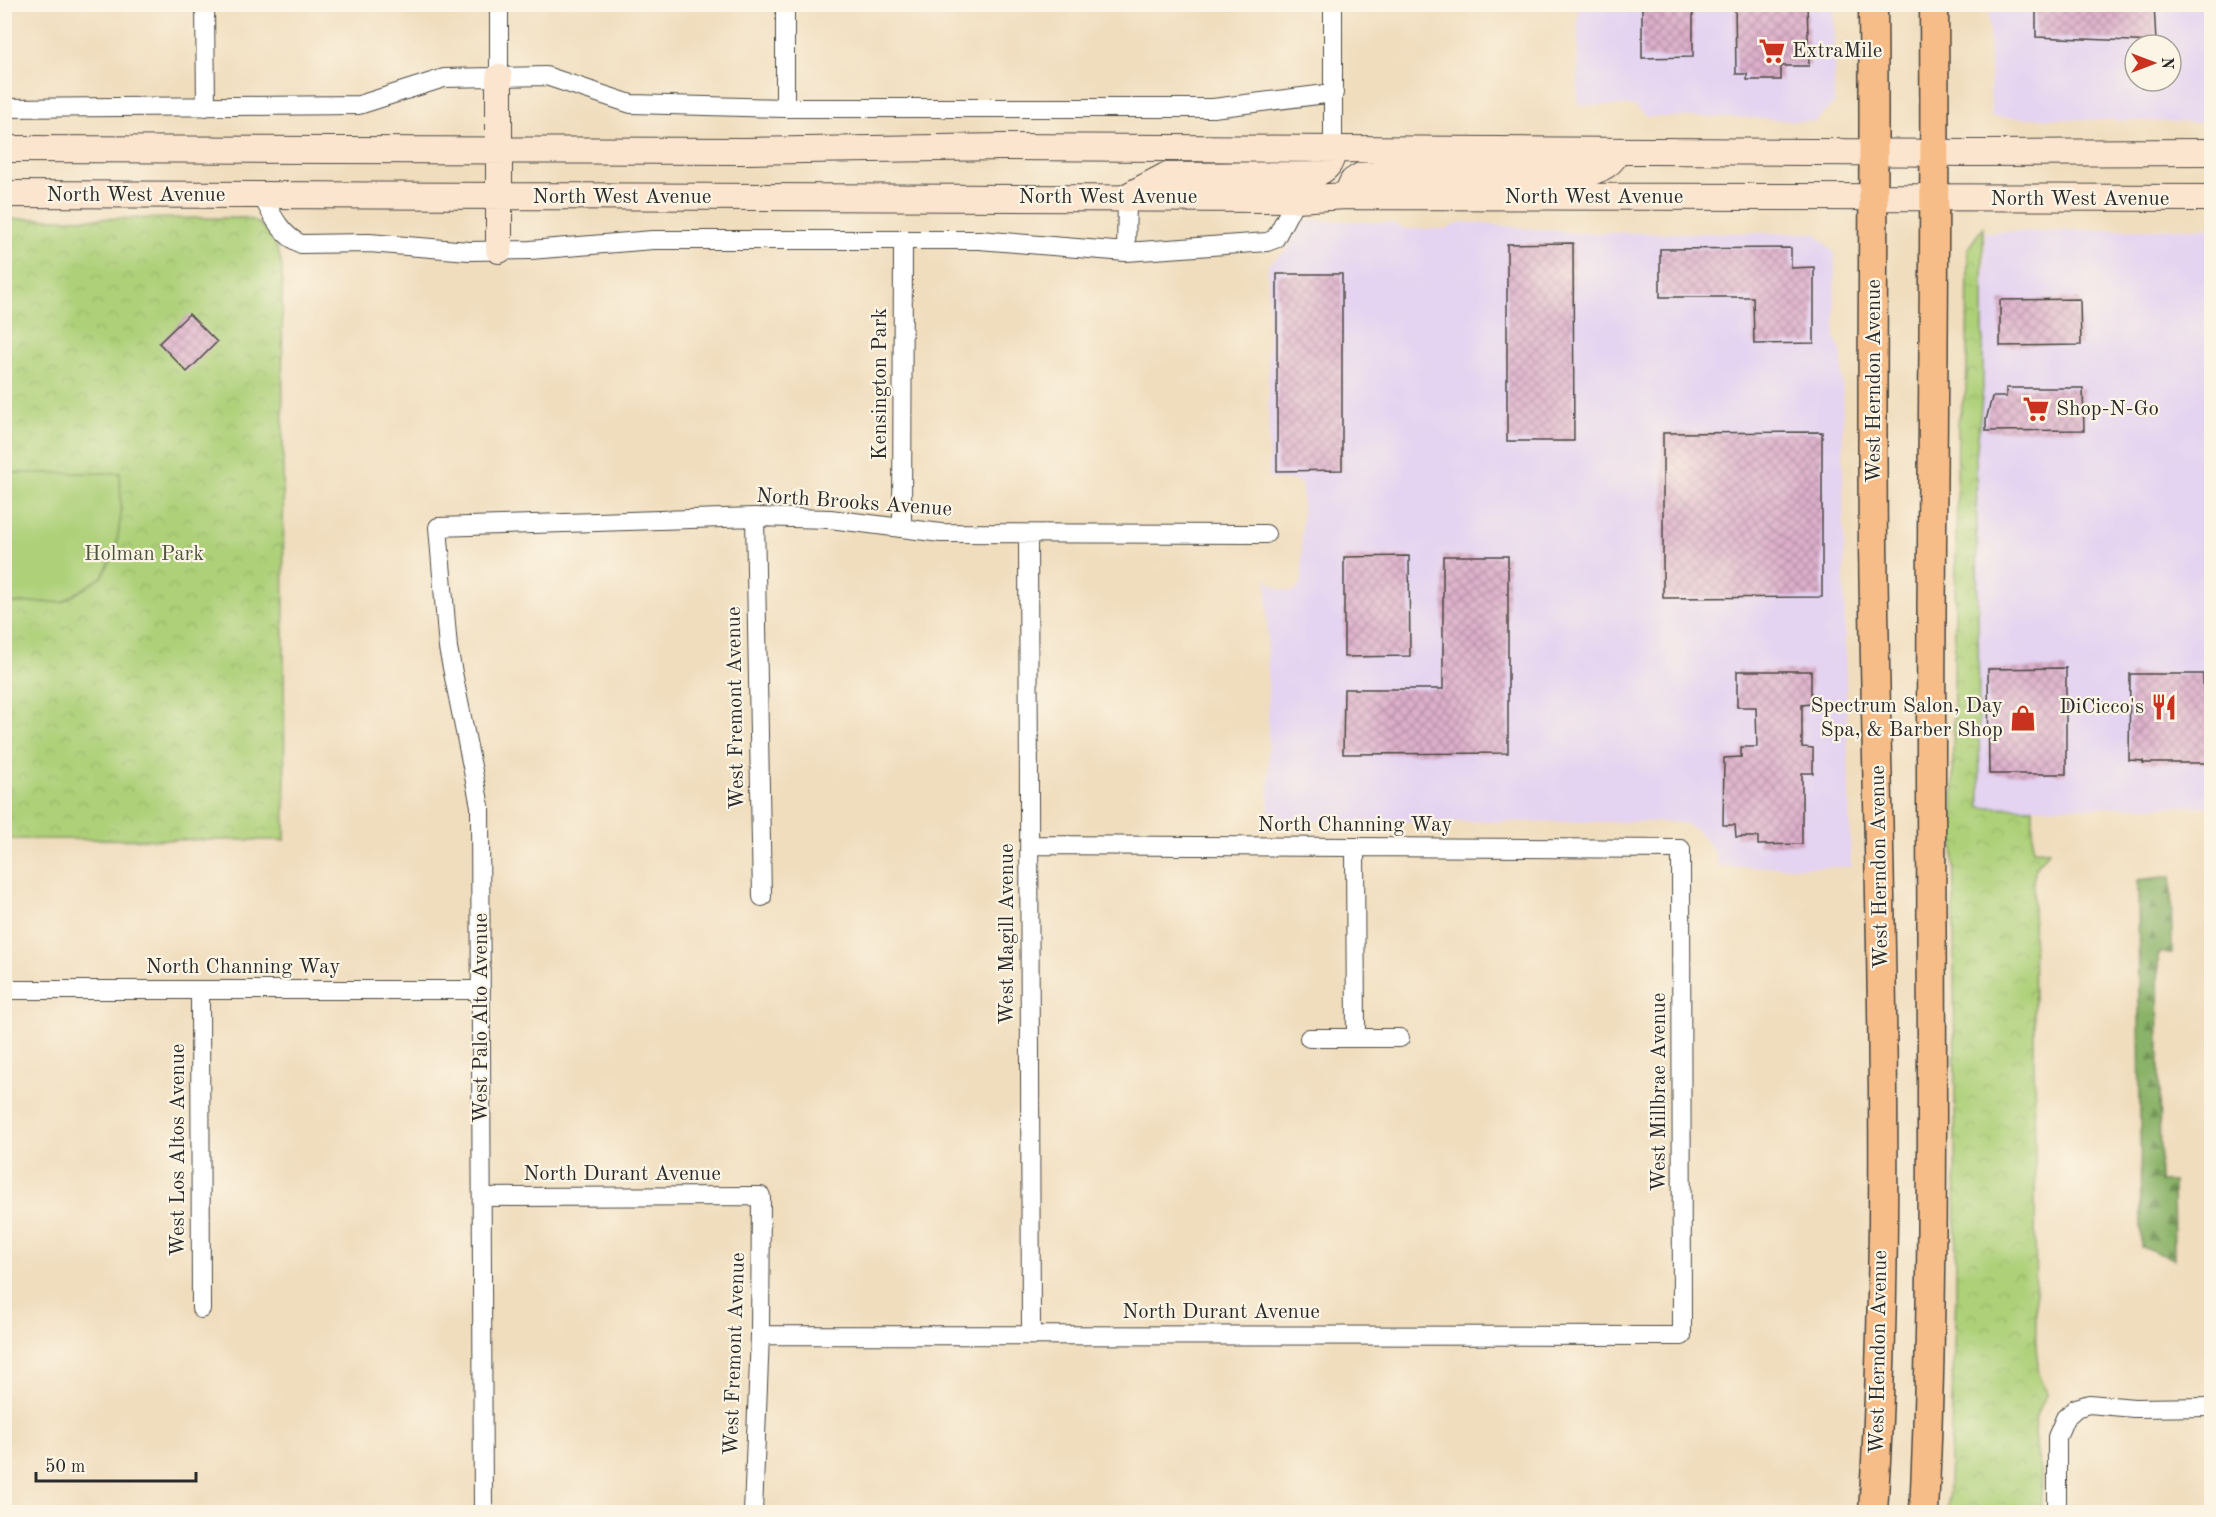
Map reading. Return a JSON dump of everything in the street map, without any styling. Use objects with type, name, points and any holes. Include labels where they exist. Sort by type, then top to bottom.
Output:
[{"type":"main road","name":"West Herndon Avenue","points":[[1873,4],[1874,541],[1881,856],[1882,1263],[1873,1512]]},
{"type":"main road","points":[[1924,1512],[1930,1341],[1934,4]]},
{"type":"main road","points":[[499,77],[499,250]]},
{"type":"main road","points":[[4,149],[498,150],[1005,147],[1934,153],[2211,152]]},
{"type":"main road","points":[[1127,197],[1166,176],[1313,175],[1324,171],[1332,162],[1334,150]]},
{"type":"main road","points":[[1346,196],[1353,181],[1361,176],[1433,172],[1493,151]]},
{"type":"main road","points":[[1434,197],[1478,177],[1556,177],[1597,170],[1611,163],[1617,151]]},
{"type":"main road","name":"North West Avenue","points":[[4,194],[498,198],[1296,199],[1346,196],[2211,198]]},
{"type":"street","points":[[205,4],[206,107]]},
{"type":"street","points":[[499,4],[499,77]]},
{"type":"street","points":[[785,4],[785,108]]},
{"type":"street","points":[[1333,4],[1334,150]]},
{"type":"street","points":[[4,108],[359,105],[444,78],[546,76],[631,104],[785,108],[1213,108],[1334,93]]},
{"type":"street","points":[[262,196],[274,219],[292,240],[302,244],[369,243],[499,250],[653,240],[978,240],[1126,252],[1268,242],[1275,239],[1296,199]]},
{"type":"street","points":[[1126,252],[1127,197]]},
{"type":"street","name":"Kensington Park","points":[[902,528],[903,240]]},
{"type":"street","name":"North Brooks Avenue","points":[[438,527],[755,517],[830,519],[941,533],[1266,534]]},
{"type":"street","name":"West Fremont Avenue","points":[[755,517],[762,897]]},
{"type":"street","name":"West Palo Alto Avenue","points":[[438,527],[448,648],[480,806],[483,1512]]},
{"type":"street","name":"West Magill Avenue","points":[[1028,534],[1031,1334]]},
{"type":"street","name":"North Channing Way","points":[[1030,845],[1681,849]]},
{"type":"street","points":[[1355,848],[1356,1038]]},
{"type":"street","name":"West Millbrae Avenue","points":[[1681,849],[1682,1336]]},
{"type":"street","name":"North Channing Way","points":[[4,990],[481,990]]},
{"type":"street","name":"West Los Altos Avenue","points":[[200,990],[201,1309]]},
{"type":"street","points":[[1309,1038],[1400,1038]]},
{"type":"street","name":"West Fremont Avenue","points":[[753,1512],[760,1335],[761,1196]]},
{"type":"street","name":"North Durant Avenue","points":[[482,1197],[761,1196]]},
{"type":"street","name":"North Durant Avenue","points":[[760,1335],[1682,1336]]},
{"type":"street","points":[[2056,1512],[2057,1437],[2065,1418],[2076,1408],[2089,1404],[2134,1408],[2211,1407]]},
{"type":"shaded area","points":[[1578,5],[1834,5],[1834,103],[1815,122],[1728,117],[1647,117],[1635,106],[1578,105]]},
{"type":"shaded area","points":[[1989,5],[2211,5],[2211,123],[1991,117]]},
{"type":"shaded area","points":[[1312,220],[1392,223],[1405,229],[1447,229],[1461,222],[1580,233],[1816,233],[1835,254],[1835,338],[1842,354],[1845,640],[1851,867],[1718,867],[1715,853],[1698,831],[1685,824],[1670,822],[1269,821],[1267,578],[1274,587],[1290,592],[1298,589],[1302,581],[1302,485],[1297,481],[1269,479],[1268,264],[1287,250],[1300,224]]},
{"type":"shaded area","points":[[2211,228],[2211,806],[1978,808],[1976,457],[1983,388],[1985,232]]},
{"type":"green space","name":"Holman Park","points":[[246,218],[261,225],[272,237],[282,268],[285,840],[5,839],[4,219]]},
{"type":"green space","points":[[1983,227],[1983,388],[1976,457],[1980,807],[2033,808],[2033,850],[2049,851],[2036,867],[2033,881],[2036,1347],[2039,1374],[2047,1393],[2035,1419],[2034,1435],[2042,1482],[2040,1512],[1948,1512],[1956,1293],[1953,749],[1958,421],[1966,390],[1968,248]]},
{"type":"green space","points":[[5,473],[120,473],[121,514],[116,549],[102,577],[63,602],[5,603]]},
{"type":"green space","points":[[2171,876],[2172,953],[2158,953],[2160,1182],[2173,1182],[2174,1259],[2141,1247],[2138,880]]},
{"type":"building","points":[[1642,4],[1693,4],[1693,57],[1642,58]]},
{"type":"building","name":"ExtraMile","points":[[1735,4],[1807,4],[1809,66],[1781,66],[1781,80],[1747,80],[1747,74],[1736,74]]},
{"type":"building","points":[[2036,4],[2154,4],[2156,33],[2123,33],[2123,41],[2036,37]]},
{"type":"building","points":[[1573,243],[1574,441],[1507,441],[1507,244]]},
{"type":"building","points":[[1791,248],[1791,268],[1814,267],[1814,343],[1754,344],[1753,297],[1660,297],[1660,249]]},
{"type":"building","points":[[1277,274],[1342,274],[1342,470],[1277,471]]},
{"type":"building","points":[[2080,299],[2081,345],[2000,346],[2000,300]]},
{"type":"building","points":[[189,314],[217,342],[187,372],[159,343]]},
{"type":"building","name":"Shop-N-Go","points":[[2006,388],[2083,388],[2084,430],[1986,431],[1986,420],[1992,397],[2006,397]]},
{"type":"building","points":[[1822,432],[1822,597],[1663,598],[1663,433]]},
{"type":"building","points":[[1409,556],[1410,656],[1344,657],[1344,557]]},
{"type":"building","points":[[1443,556],[1508,556],[1508,753],[1343,754],[1344,689],[1443,689]]},
{"type":"building","points":[[2066,668],[2066,774],[1989,774],[1988,669]]},
{"type":"building","points":[[1737,671],[1811,671],[1811,704],[1802,705],[1802,747],[1813,748],[1813,773],[1802,773],[1802,844],[1758,845],[1758,837],[1736,837],[1735,825],[1723,825],[1724,758],[1741,757],[1741,747],[1757,747],[1756,707],[1737,707]]},
{"type":"building","points":[[2130,674],[2203,674],[2203,694],[2211,694],[2211,763],[2143,763],[2143,761],[2129,760]]},
{"type":"place","name":"ExtraMile","points":[[1772,51]]},
{"type":"place","name":"Shop-N-Go","points":[[2036,409]]},
{"type":"place","name":"DiCicco's","points":[[2164,707]]},
{"type":"place","name":"Spectrum Salon, Day Spa, & Barber Shop","points":[[2023,718]]}]
